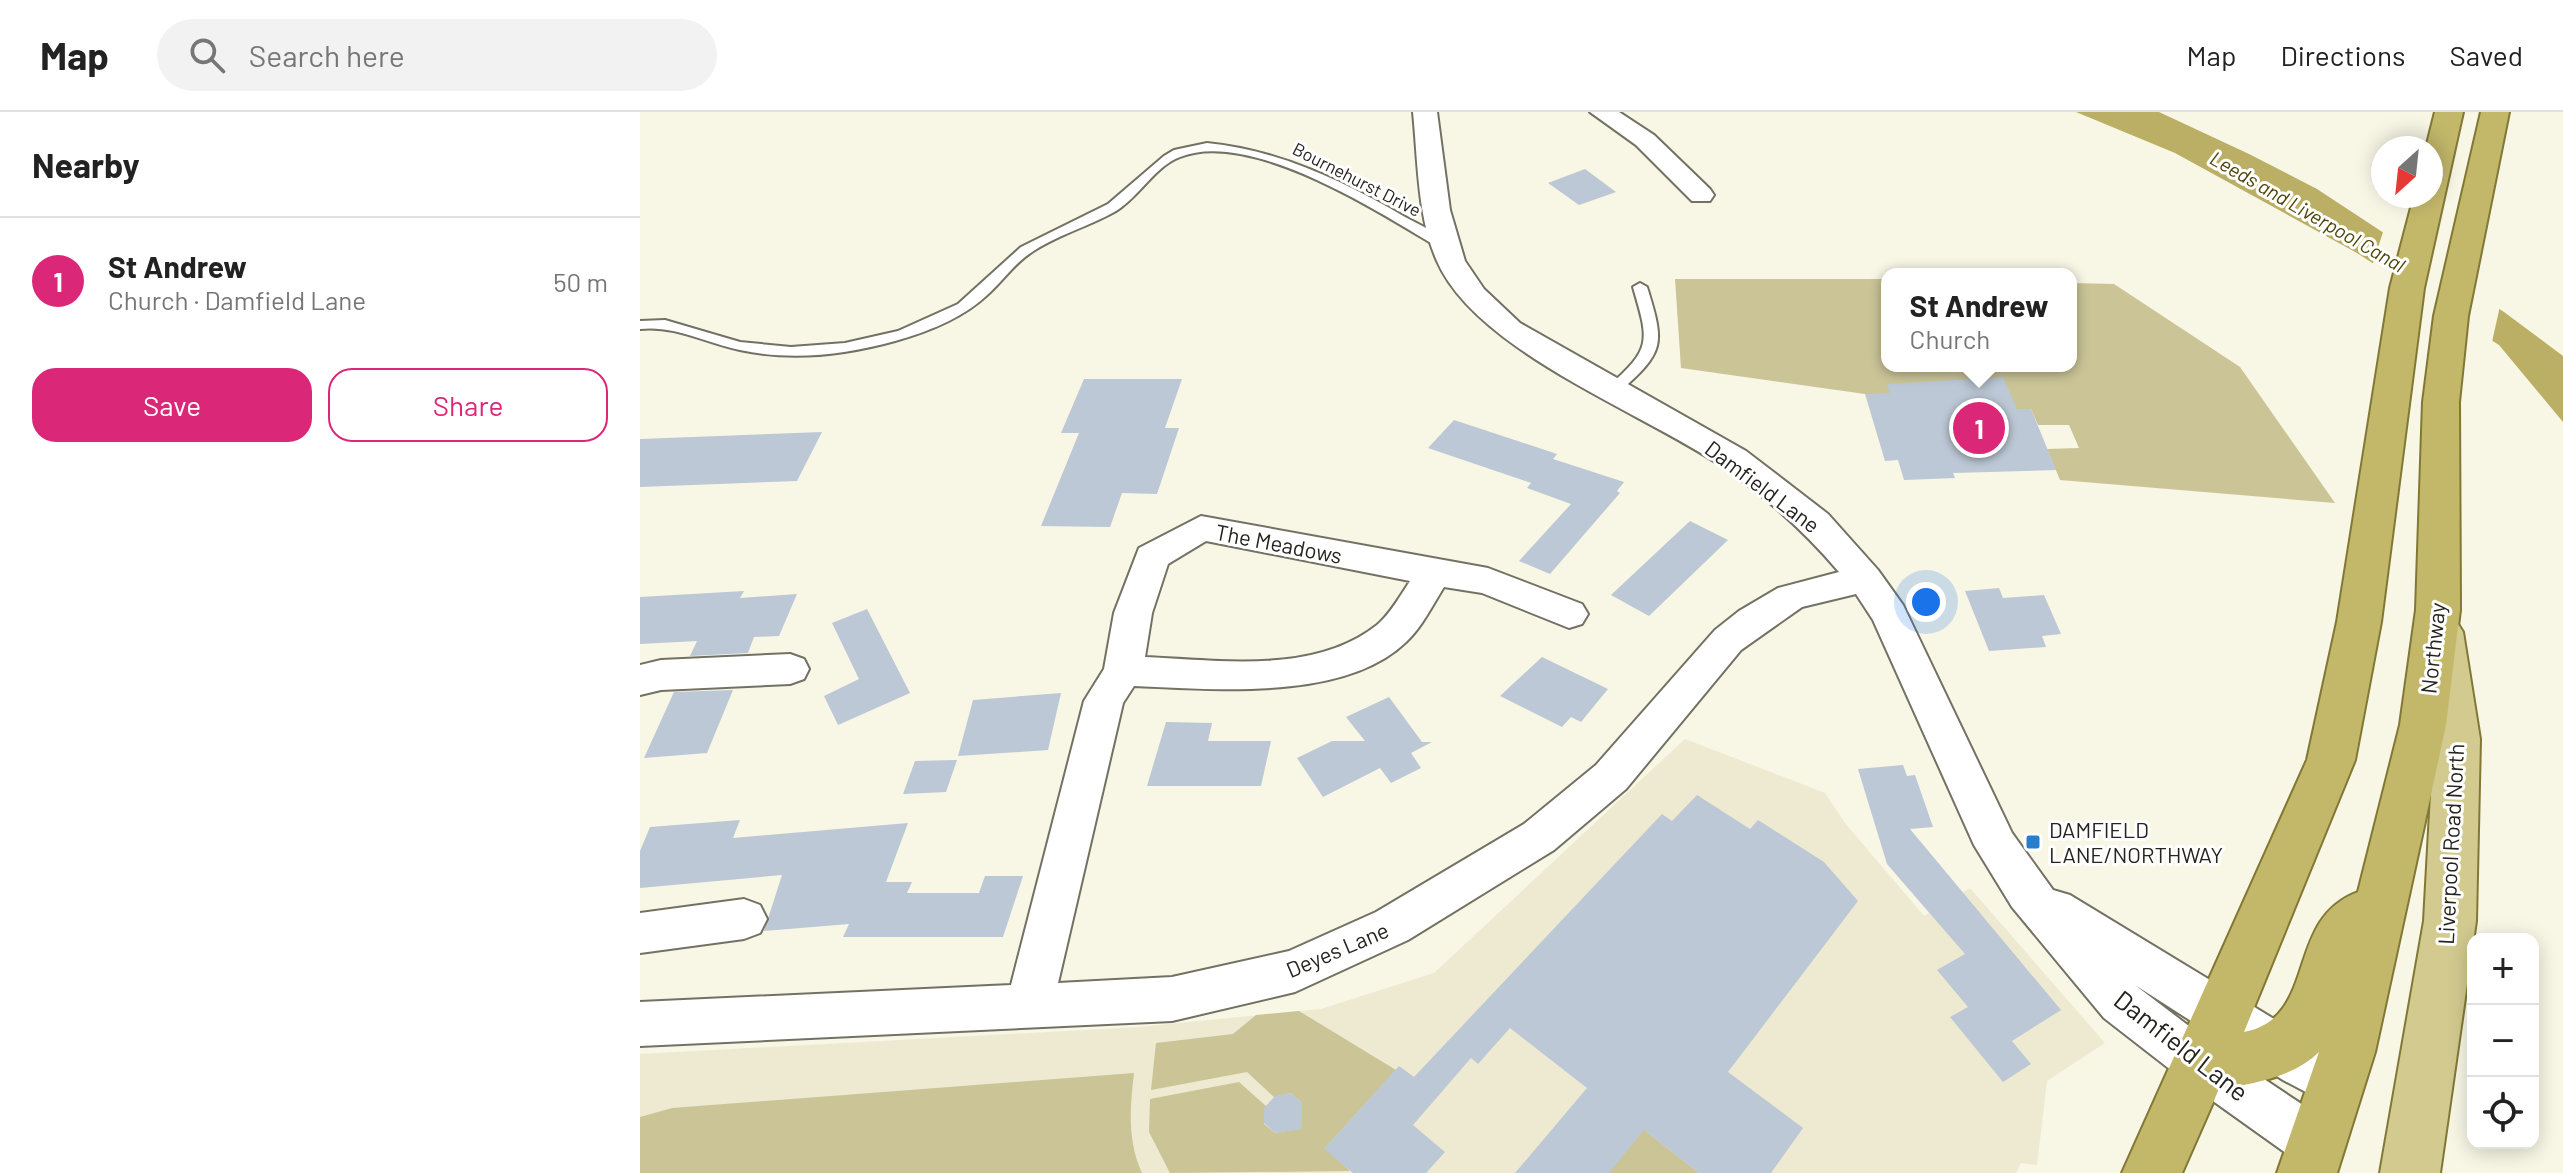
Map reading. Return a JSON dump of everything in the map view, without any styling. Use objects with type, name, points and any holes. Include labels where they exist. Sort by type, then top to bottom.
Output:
[{"type":"highway","points":[[2443,137],[2449,112]]},
{"type":"highway","name":"Northway","points":[[2312,1159],[2336,1084],[2423,725],[2438,610],[2441,402],[2451,316],[2495,112]]},
{"type":"highway","points":[[2152,1173],[2213,1041],[2331,760],[2359,622],[2407,288],[2426,208]]},
{"type":"highway","points":[[2213,1041],[2275,1050],[2301,1032],[2342,930],[2357,915],[2381,907]]},
{"type":"main road","name":"Liverpool Road North","points":[[2410,1173],[2450,921],[2457,739],[2438,610]]},
{"type":"street","name":"Damfield Lane","points":[[1425,112],[1437,210],[1446,246],[1451,261],[1473,295],[1509,329],[1734,459],[1816,522],[1865,579],[1890,615],[1996,845],[2028,893],[2121,1003],[2213,1041],[2312,1159]]},
{"type":"street","points":[[1602,112],[1645,140],[1701,195]]},
{"type":"street","name":"The Meadows","points":[[1029,1005],[1104,701],[1123,671],[1133,613],[1152,557],[1201,528],[1488,581],[1569,614]]},
{"type":"street","points":[[1123,671],[1285,676],[1343,660],[1389,636],[1435,573]]},
{"type":"street","name":"Deyes Lane","points":[[640,1024],[1172,999],[1295,971],[1392,926],[1539,837],[1611,777],[1728,640],[1752,621],[1791,597],[1865,579]]},
{"type":"street","points":[[640,680],[661,675],[790,669]]},
{"type":"street","points":[[640,933],[744,919]]},
{"type":"street","points":[[2275,1050],[2336,1084]]},
{"type":"lane","name":"Bournehurst Drive","points":[[640,325],[667,325],[740,346],[780,351],[849,347],[880,341],[933,322],[973,301],[1025,251],[1115,206],[1153,170],[1179,152],[1221,147],[1273,157],[1368,201],[1446,246]]},
{"type":"lane","points":[[1613,390],[1644,363],[1653,349],[1654,333],[1640,287]]},
{"type":"shaded area","points":[[1675,279],[1881,279],[1881,372],[2077,372],[2077,283],[2114,284],[2240,367],[2335,503],[2060,480],[2047,449],[2079,448],[2069,425],[2038,425],[2031,409],[1865,394],[1681,368]]},
{"type":"shaded area","points":[[1685,739],[1825,793],[1845,823],[1924,916],[1970,888],[2105,1043],[2047,1081],[2037,1165],[2021,1163],[2016,1173],[640,1173],[640,1054],[1139,1027],[1321,1009],[1434,973]]},
{"type":"shaded area","points":[[1299,1011],[1396,1070],[1325,1148],[1350,1171],[1170,1173],[1149,1132],[1150,1099],[1239,1082],[1266,1106],[1264,1124],[1275,1133],[1291,1130],[1302,1118],[1302,1103],[1291,1093],[1274,1097],[1247,1072],[1151,1090],[1156,1043],[1233,1034],[1256,1015]]},
{"type":"shaded area","points":[[1134,1073],[1132,1136],[1142,1173],[640,1173],[640,1117],[672,1108]]},
{"type":"shaded area","points":[[1634,1122],[1699,1173],[1609,1173]]},
{"type":"water","name":"Leeds and Liverpool Canal","points":[[2076,112],[2159,112],[2317,189],[2504,312],[2563,356],[2563,422],[2499,345],[2357,253],[2175,153]]},
{"type":"pier","points":[[2384,229],[2500,306],[2492,342],[2372,266]]},
{"type":"building","points":[[1585,169],[1616,192],[1579,205],[1548,183]]},
{"type":"building","points":[[2003,377],[2017,409],[2031,409],[2056,470],[1953,473],[1955,478],[1904,480],[1898,460],[1885,461],[1865,394],[1890,393],[1887,384]]},
{"type":"building","points":[[1084,379],[1182,379],[1165,428],[1179,428],[1157,494],[1122,493],[1110,527],[1041,526],[1079,433],[1061,433]]},
{"type":"building","points":[[1454,420],[1557,454],[1553,459],[1624,482],[1617,491],[1620,493],[1550,574],[1519,561],[1571,504],[1527,488],[1531,483],[1428,448]]},
{"type":"building","points":[[822,432],[797,481],[640,487],[640,439]]},
{"type":"building","points":[[1690,521],[1728,540],[1649,616],[1611,595]]},
{"type":"building","points":[[1999,588],[2003,598],[2044,595],[2061,634],[2042,636],[2046,647],[1989,651],[1965,591]]},
{"type":"building","points":[[744,591],[740,598],[797,594],[779,636],[754,637],[748,653],[690,656],[697,641],[640,644],[640,597]]},
{"type":"building","points":[[867,609],[910,693],[838,725],[824,696],[859,679],[832,623]]},
{"type":"building","points":[[1542,657],[1608,689],[1581,722],[1571,717],[1562,727],[1500,696]]},
{"type":"building","points":[[733,690],[707,753],[644,758],[674,692]]},
{"type":"building","points":[[1061,693],[1048,750],[958,756],[973,700]]},
{"type":"building","points":[[1389,697],[1422,742],[1432,742],[1411,753],[1421,768],[1391,783],[1380,768],[1323,797],[1297,758],[1332,741],[1365,741],[1346,717]]},
{"type":"building","points":[[1166,722],[1212,723],[1208,741],[1271,741],[1261,786],[1147,786]]},
{"type":"building","points":[[957,760],[946,792],[903,794],[915,761]]},
{"type":"building","points":[[1903,765],[1907,776],[1915,775],[1933,827],[1910,829],[2061,1010],[2012,1041],[2031,1064],[2003,1082],[1950,1017],[1968,1007],[1937,970],[1965,954],[1887,864],[1858,769]]},
{"type":"building","points":[[1697,795],[1750,829],[1758,820],[1824,862],[1858,901],[1728,1072],[1803,1128],[1771,1173],[1699,1173],[1644,1130],[1609,1173],[1515,1173],[1587,1088],[1510,1028],[1478,1064],[1471,1058],[1413,1125],[1445,1152],[1426,1173],[1353,1173],[1324,1149],[1399,1066],[1414,1077],[1662,814],[1672,821]]},
{"type":"building","points":[[740,820],[733,838],[908,823],[886,882],[912,882],[907,893],[979,893],[985,876],[1023,876],[1003,937],[843,937],[849,924],[764,931],[782,875],[640,888],[640,851],[650,827]]},
{"type":"building","points":[[1291,1093],[1302,1103],[1302,1129],[1275,1133],[1264,1123],[1264,1108],[1275,1096]]},
{"type":"place","name":"St Andrew","points":[[1979,428]]},
{"type":"place","name":"DAMFIELD LANE/NORTHWAY","points":[[2033,842]]}]
